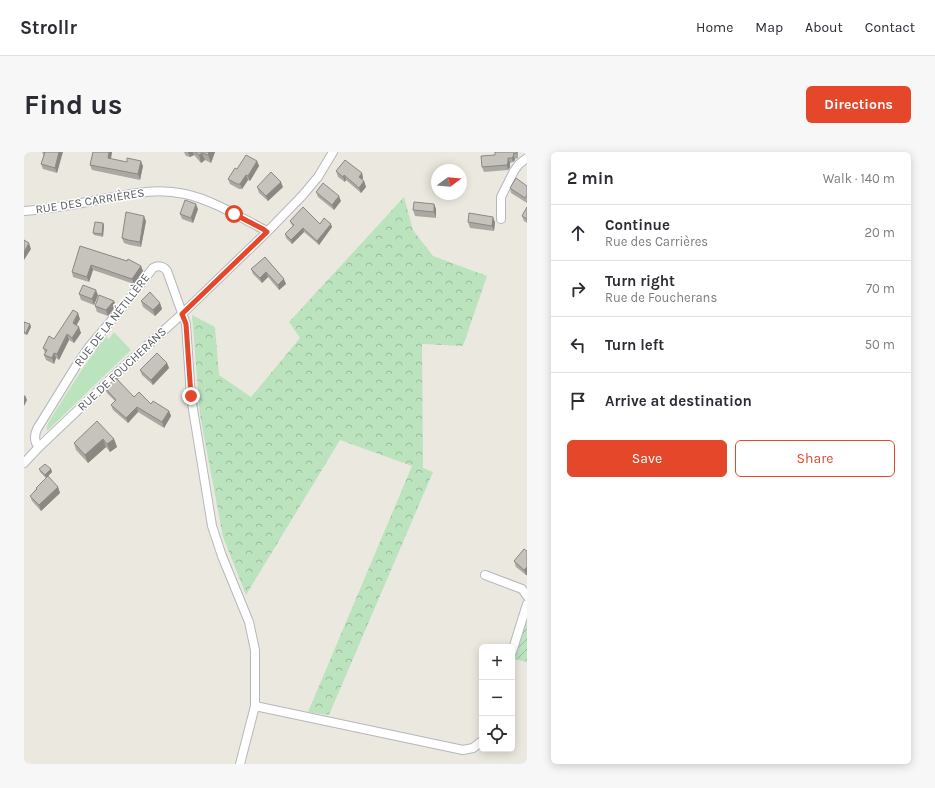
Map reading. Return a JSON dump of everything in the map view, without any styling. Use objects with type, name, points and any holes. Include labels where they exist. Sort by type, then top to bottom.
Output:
[{"type":"street","name":"RUE DE FOUCHERANS","points":[[24,463],[39,447],[182,314],[267,232],[318,177],[333,152]]},
{"type":"street","points":[[501,219],[502,197],[514,171],[519,164],[527,158]]},
{"type":"street","name":"RUE DES CARRIÈRES","points":[[24,211],[144,191],[169,192],[189,195],[214,204],[267,232]]},
{"type":"street","name":"RUE DE LA NÉTILLÈRE","points":[[39,447],[36,445],[35,438],[37,429],[76,366],[89,347],[153,268],[160,266],[167,271],[182,314]]},
{"type":"street","points":[[182,314],[186,324],[191,396],[212,526],[222,556],[249,622],[255,650],[255,706],[240,764]]},
{"type":"street","points":[[485,576],[522,589],[527,596]]},
{"type":"street","points":[[514,644],[527,604]]},
{"type":"street","points":[[255,706],[463,750],[474,748],[479,744]]},
{"type":"green space","points":[[404,197],[413,230],[433,256],[487,276],[463,346],[422,344],[423,468],[433,472],[329,715],[308,712],[412,466],[340,440],[246,595],[223,537],[200,415],[192,315],[215,327],[219,375],[251,397],[300,338],[289,322]]},
{"type":"green space","points":[[114,332],[131,350],[47,431],[48,423],[79,374],[105,336],[109,339]]},
{"type":"green space","points":[[527,620],[527,662],[515,659]]},
{"type":"building","points":[[45,152],[59,152],[55,168],[41,164]]},
{"type":"building","points":[[93,152],[109,152],[108,158],[127,162],[127,158],[141,161],[138,174],[90,165]]},
{"type":"building","points":[[195,152],[209,152],[208,155],[202,153],[199,155]]},
{"type":"building","points":[[495,152],[517,153],[513,154],[514,155],[512,158],[508,158],[507,165],[482,167],[481,156],[495,155]]},
{"type":"building","points":[[246,155],[257,161],[248,176],[246,175],[240,184],[237,184],[228,179]]},
{"type":"building","points":[[345,160],[362,173],[359,177],[364,181],[359,188],[344,175],[343,177],[336,171]]},
{"type":"building","points":[[271,172],[281,182],[266,196],[257,187]]},
{"type":"building","points":[[516,178],[527,186],[527,195],[525,198],[510,188]]},
{"type":"building","points":[[323,183],[339,196],[332,205],[316,192]]},
{"type":"building","points":[[185,200],[196,204],[191,218],[180,214]]},
{"type":"building","points":[[414,202],[434,204],[434,212],[413,210]]},
{"type":"building","points":[[303,207],[320,224],[324,218],[331,224],[317,241],[303,228],[291,240],[285,234],[294,225],[290,221]]},
{"type":"building","points":[[527,207],[527,219],[522,216]]},
{"type":"building","points":[[126,212],[144,216],[140,242],[122,238]]},
{"type":"building","points":[[469,213],[493,217],[492,226],[468,222]]},
{"type":"building","points":[[95,222],[103,223],[102,234],[93,233]]},
{"type":"building","points":[[24,240],[29,243],[24,252]]},
{"type":"building","points":[[80,246],[127,261],[128,259],[141,266],[132,279],[91,265],[87,277],[72,272]]},
{"type":"building","points":[[265,257],[284,279],[278,285],[266,272],[260,278],[251,269]]},
{"type":"building","points":[[83,285],[96,290],[92,299],[79,294]]},
{"type":"building","points":[[150,292],[160,303],[153,310],[141,301]]},
{"type":"building","points":[[99,295],[114,301],[106,310],[95,306]]},
{"type":"building","points":[[73,310],[78,313],[73,323],[79,327],[72,338],[67,334],[57,354],[54,353],[52,358],[44,355],[47,350],[43,348],[49,336],[54,339]]},
{"type":"building","points":[[24,322],[30,324],[26,333],[24,332]]},
{"type":"building","points":[[157,353],[167,363],[151,380],[140,370]]},
{"type":"building","points":[[116,378],[134,397],[139,392],[151,404],[153,401],[169,411],[162,422],[137,407],[126,418],[111,405],[116,400],[105,388]]},
{"type":"building","points":[[97,421],[114,439],[107,444],[103,439],[85,455],[74,443]]},
{"type":"building","points":[[45,464],[51,469],[45,475],[39,469]]},
{"type":"building","points":[[48,476],[58,487],[39,505],[30,496]]},
{"type":"building","points":[[524,549],[527,551],[527,567],[524,570],[514,561]]},
{"type":"route","points":[[191,396],[186,324],[182,314],[267,232],[234,214]]}]
